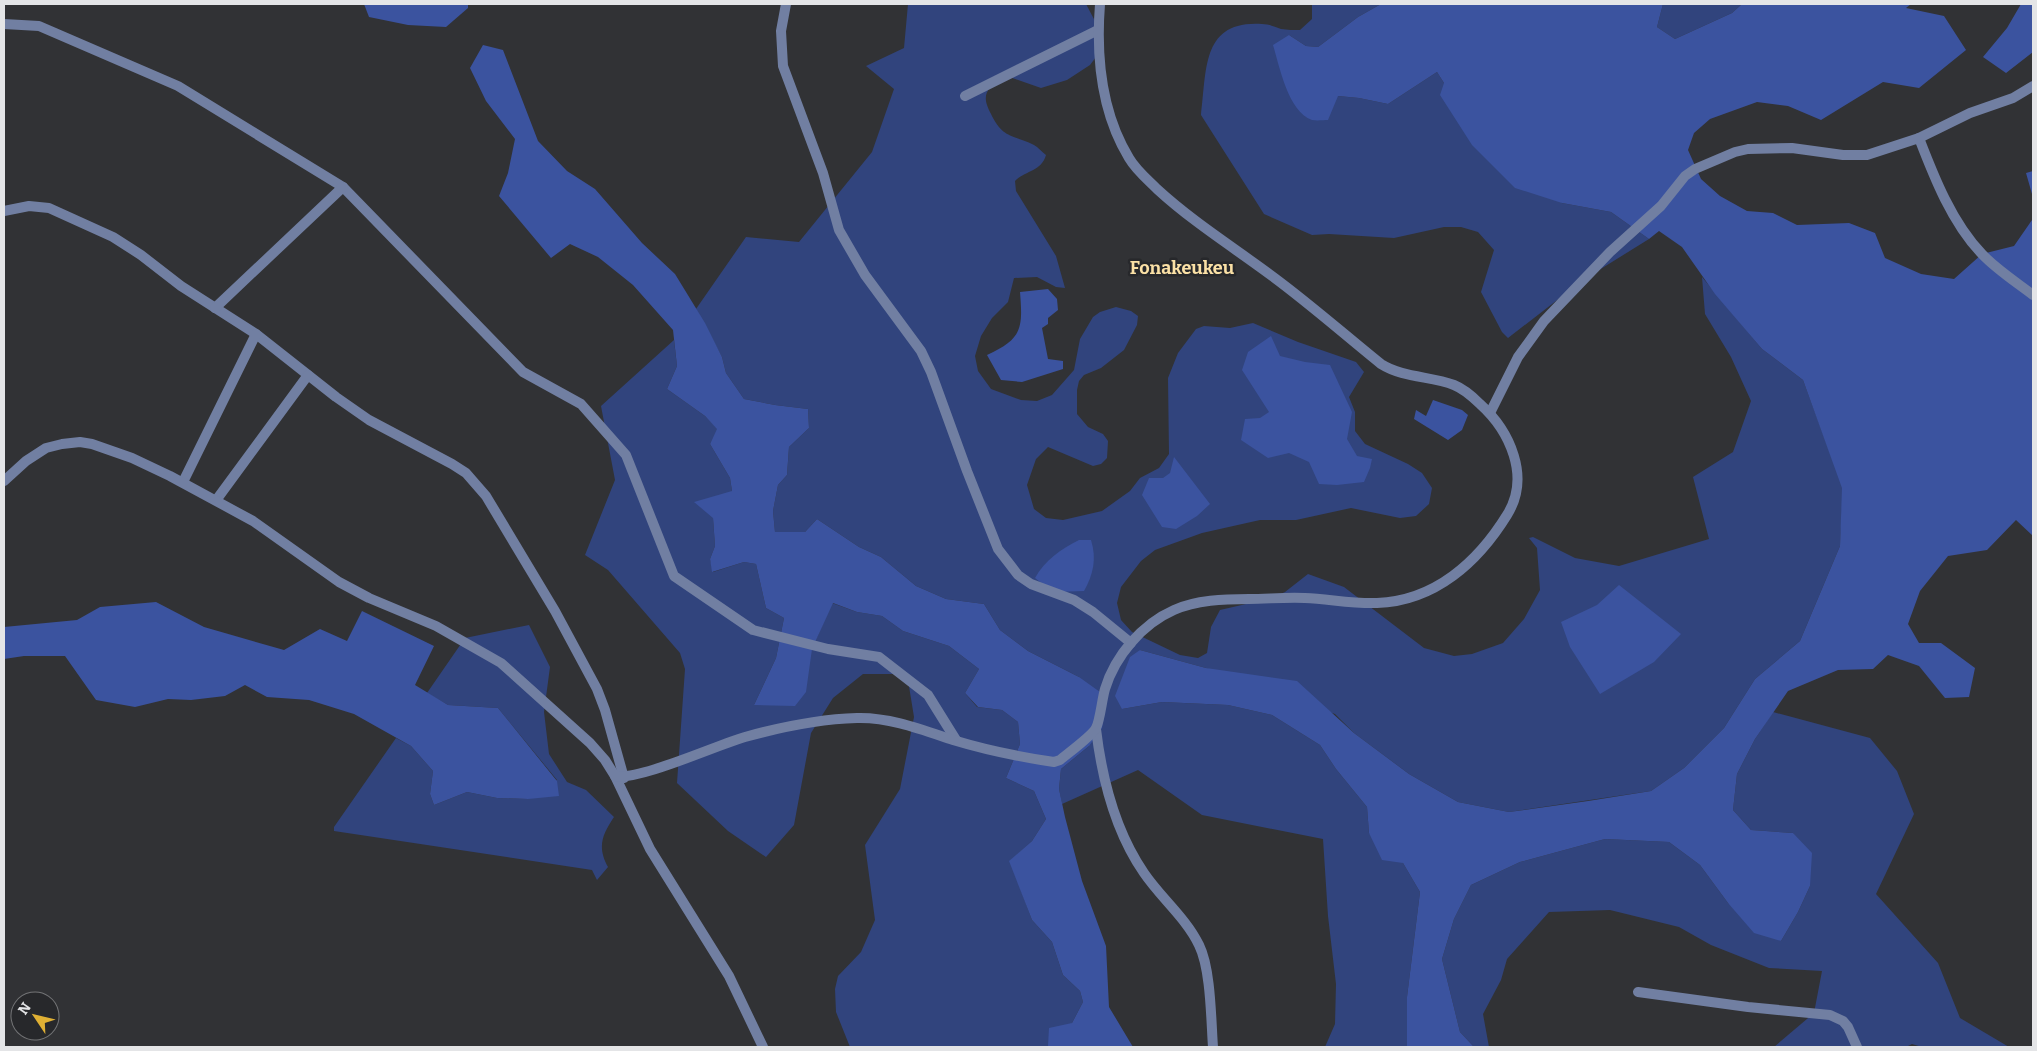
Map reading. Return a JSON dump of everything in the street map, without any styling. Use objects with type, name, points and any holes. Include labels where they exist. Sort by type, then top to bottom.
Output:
[{"type":"street","points":[[786,4],[781,31],[783,66],[823,174],[839,230],[865,274],[921,351],[931,372],[963,462],[998,549],[1018,575],[1031,584],[1074,600],[1093,612],[1131,643]]},
{"type":"street","points":[[1100,4],[1098,30],[1102,80],[1110,114],[1129,158],[1148,180],[1195,221],[1273,276],[1382,364],[1396,371],[1454,385],[1466,392],[1490,413],[1507,437],[1513,450],[1517,480],[1514,502],[1480,552],[1450,579],[1410,598],[1376,603],[1304,598],[1231,599],[1190,604],[1160,617],[1131,643],[1118,659],[1106,684],[1096,729],[1114,813],[1123,836],[1144,874],[1193,933],[1200,947],[1207,981],[1213,1047]]},
{"type":"street","points":[[4,24],[39,26],[178,86],[342,187],[523,372],[581,404],[626,455],[674,576],[753,630],[828,649],[879,657],[928,695],[956,740]]},
{"type":"street","points":[[965,96],[1098,30]]},
{"type":"street","points":[[1490,413],[1518,358],[1544,322],[1610,252],[1661,206],[1685,176],[1695,169],[1735,152],[1748,149],[1792,148],[1843,155],[1867,156],[1919,138],[1970,114],[2013,98],[2033,86]]},
{"type":"street","points":[[1919,138],[1932,169],[1963,230],[1982,254],[2033,294]]},
{"type":"street","points":[[215,308],[342,187]]},
{"type":"street","points":[[4,210],[29,206],[49,208],[113,237],[142,255],[181,286],[256,334],[369,420],[466,473],[486,496],[555,611],[597,689],[605,710],[620,777],[650,849],[729,976],[764,1047]]},
{"type":"street","points":[[183,482],[256,334]]},
{"type":"street","points":[[216,500],[308,375]]},
{"type":"street","points":[[4,481],[26,461],[46,448],[80,442],[92,444],[132,458],[183,482],[253,521],[339,582],[369,598],[436,626],[501,663],[590,743],[620,777]]},
{"type":"street","points":[[620,777],[665,766],[747,737],[814,722],[858,718],[904,724],[1014,756],[1054,762],[1060,760],[1096,729]]},
{"type":"street","points":[[1638,992],[1748,1007],[1830,1015],[1843,1021],[1857,1047]]},
{"type":"shaded area","points":[[364,4],[468,4],[468,8],[446,27],[408,25],[369,17]]},
{"type":"shaded area","points":[[908,4],[1086,4],[1096,23],[1096,57],[1090,65],[1067,80],[1041,88],[1001,74],[987,92],[986,97],[988,107],[995,122],[1004,132],[1034,145],[1046,155],[1041,165],[1015,181],[1016,191],[1056,256],[1065,288],[1056,287],[1037,277],[1014,278],[1008,302],[992,318],[981,336],[975,356],[978,371],[991,389],[1021,400],[1037,401],[1052,395],[1074,370],[1080,339],[1093,317],[1100,312],[1116,307],[1131,311],[1138,316],[1137,325],[1124,350],[1101,368],[1084,375],[1079,381],[1077,390],[1077,414],[1088,427],[1103,434],[1108,441],[1107,458],[1101,464],[1093,466],[1048,447],[1036,459],[1027,485],[1034,509],[1046,518],[1063,520],[1102,511],[1130,491],[1140,478],[1159,468],[1169,454],[1168,378],[1178,353],[1196,329],[1204,326],[1230,328],[1253,323],[1298,342],[1356,362],[1364,372],[1349,397],[1355,412],[1355,431],[1365,444],[1408,464],[1422,473],[1432,488],[1429,504],[1416,516],[1400,518],[1351,508],[1296,520],[1260,520],[1202,533],[1155,550],[1141,561],[1121,587],[1117,603],[1121,620],[1132,632],[1180,655],[1198,658],[1207,653],[1211,627],[1220,610],[1272,598],[1285,592],[1308,574],[1344,587],[1424,648],[1454,656],[1472,654],[1503,643],[1524,619],[1540,590],[1537,548],[1529,538],[1533,537],[1575,558],[1619,566],[1709,539],[1693,477],[1733,452],[1751,401],[1731,357],[1705,314],[1702,277],[1762,349],[1803,380],[1843,488],[1840,546],[1800,641],[1755,679],[1724,728],[1684,768],[1651,791],[1509,812],[1458,802],[1409,774],[1354,733],[1335,714],[1206,668],[1140,650],[1122,709],[1162,702],[1228,705],[1272,715],[1320,745],[1336,769],[1367,807],[1369,833],[1403,863],[1420,892],[1407,997],[1407,1047],[1325,1047],[1335,1024],[1336,984],[1328,916],[1323,839],[1202,815],[1138,770],[1062,804],[1059,789],[1061,769],[1089,746],[1079,677],[1028,651],[1000,630],[984,604],[946,599],[916,586],[881,557],[859,547],[817,519],[805,532],[775,532],[773,511],[778,485],[787,475],[789,447],[809,428],[808,409],[744,399],[726,373],[722,357],[696,309],[746,237],[799,242],[872,152],[894,89],[866,66],[904,48]]},
{"type":"shaded area","points":[[1312,4],[1381,4],[1358,17],[1318,47],[1306,46],[1289,35],[1338,96],[1388,104],[1437,72],[1444,83],[1562,203],[1611,212],[1649,239],[1583,280],[1508,338],[1502,332],[1481,292],[1494,250],[1478,232],[1461,227],[1444,227],[1394,238],[1329,234],[1312,235],[1264,214],[1201,115],[1207,65],[1217,39],[1228,30],[1242,25],[1262,24],[1281,29],[1300,30],[1312,19]]},
{"type":"shaded area","points":[[1381,4],[1663,4],[1657,27],[1675,39],[1732,13],[1742,4],[1911,4],[1906,8],[1944,16],[1966,50],[1919,88],[1883,82],[1821,120],[1788,106],[1757,102],[1710,119],[1694,133],[1688,150],[1701,179],[1720,196],[1747,211],[1773,213],[1797,225],[1849,223],[1875,233],[1885,258],[1921,274],[1954,279],[1982,254],[2014,246],[2032,220],[2032,194],[2026,173],[2033,171],[2033,536],[2016,520],[1987,550],[1948,556],[1920,591],[1908,624],[1919,643],[1941,643],[1975,668],[1969,697],[1945,698],[1919,666],[1888,655],[1873,669],[1838,670],[1788,691],[1755,739],[1737,774],[1733,810],[1751,830],[1793,833],[1812,853],[1810,886],[1798,912],[1781,941],[1754,933],[1728,903],[1700,865],[1669,842],[1605,839],[1520,862],[1471,885],[1454,919],[1442,959],[1460,1032],[1474,1047],[1407,1047],[1407,997],[1420,892],[1403,863],[1382,860],[1369,833],[1367,807],[1336,769],[1320,745],[1272,715],[1228,705],[1162,702],[1122,709],[1115,696],[1130,657],[1140,650],[1206,668],[1297,681],[1354,733],[1409,774],[1458,802],[1509,812],[1651,791],[1684,768],[1724,728],[1755,679],[1800,641],[1840,546],[1842,488],[1803,380],[1762,349],[1715,294],[1682,247],[1659,231],[1649,239],[1611,212],[1562,203],[1515,188],[1472,145],[1440,95],[1444,83],[1437,72],[1388,104],[1338,96],[1328,120],[1312,120],[1297,108],[1286,88],[1273,45],[1289,35],[1306,46],[1318,47],[1358,17]]},
{"type":"shaded area","points":[[1663,4],[1742,4],[1732,13],[1675,39],[1657,27]]},
{"type":"shaded area","points":[[2021,4],[2033,4],[2033,52],[2006,73],[1983,57],[2007,28]]},
{"type":"shaded area","points":[[483,45],[503,50],[538,141],[567,171],[595,189],[642,243],[675,274],[705,323],[722,357],[726,373],[744,399],[808,409],[809,428],[789,447],[787,475],[778,485],[773,511],[775,532],[805,532],[817,519],[859,547],[881,557],[916,586],[946,599],[984,604],[1000,630],[1028,651],[1079,677],[1107,697],[1102,728],[1089,746],[1061,769],[1059,789],[1082,881],[1106,946],[1109,1007],[1133,1047],[1048,1046],[1049,1028],[1072,1023],[1083,1002],[1080,991],[1063,975],[1052,942],[1032,920],[1009,861],[1032,841],[1046,819],[1034,791],[1006,778],[1020,744],[1018,722],[1002,710],[978,707],[965,693],[979,669],[949,646],[903,631],[882,616],[857,612],[833,603],[812,649],[806,692],[795,706],[754,705],[776,658],[784,618],[766,608],[756,564],[744,562],[712,572],[710,559],[715,546],[713,518],[694,502],[732,491],[730,478],[710,444],[717,429],[705,416],[667,389],[677,366],[673,330],[633,285],[598,257],[570,244],[551,258],[499,196],[508,173],[515,139],[486,101],[470,68]]},
{"type":"shaded area","points":[[1048,289],[1057,299],[1058,310],[1048,318],[1048,324],[1042,328],[1048,359],[1063,361],[1063,369],[1022,382],[1001,380],[987,355],[1007,344],[1018,331],[1021,315],[1020,292]]},
{"type":"shaded area","points":[[1271,336],[1280,356],[1330,365],[1352,412],[1347,439],[1357,456],[1372,459],[1364,482],[1337,485],[1319,484],[1309,462],[1289,453],[1268,458],[1241,440],[1245,419],[1260,418],[1269,412],[1242,370],[1248,352]]},
{"type":"shaded area","points":[[674,340],[677,366],[667,389],[705,416],[718,429],[710,444],[730,478],[732,491],[713,518],[715,546],[710,559],[713,572],[744,562],[756,564],[766,608],[784,618],[776,658],[754,705],[812,649],[832,603],[857,612],[882,616],[903,631],[949,646],[979,669],[965,693],[977,707],[1002,710],[1018,722],[1020,744],[1006,778],[1034,791],[1046,819],[1032,841],[1010,861],[1032,920],[1052,942],[1063,975],[1080,991],[1083,1002],[1072,1023],[1048,1046],[1050,1047],[850,1047],[836,1012],[835,989],[838,976],[861,952],[875,920],[865,845],[900,789],[914,717],[907,674],[863,674],[833,698],[811,733],[794,825],[766,857],[728,831],[677,783],[685,669],[680,653],[608,570],[585,555],[615,480],[601,406]]},
{"type":"shaded area","points":[[1433,400],[1462,410],[1468,415],[1462,430],[1448,440],[1414,419],[1416,410],[1426,416]]},
{"type":"shaded area","points":[[1174,457],[1210,504],[1197,516],[1176,529],[1162,527],[1142,495],[1149,478],[1163,478],[1170,473]]},
{"type":"shaded area","points":[[1079,540],[1091,540],[1094,554],[1092,573],[1084,591],[1053,592],[1035,578],[1054,556]]},
{"type":"shaded area","points":[[1619,585],[1681,634],[1654,662],[1600,694],[1570,647],[1561,622],[1597,605]]},
{"type":"shaded area","points":[[156,602],[204,627],[284,650],[320,629],[347,641],[362,611],[434,646],[415,685],[448,705],[498,708],[557,781],[559,796],[528,799],[497,798],[467,792],[434,805],[430,794],[433,771],[411,746],[354,714],[309,700],[267,697],[245,685],[225,696],[191,700],[168,699],[135,707],[96,700],[65,656],[24,656],[4,659],[4,627],[77,620],[100,607]]},
{"type":"shaded area","points":[[529,625],[550,667],[544,712],[549,754],[567,782],[586,790],[614,817],[602,841],[603,853],[608,867],[597,880],[592,870],[334,831],[334,827],[396,738],[411,746],[433,771],[430,794],[434,805],[467,792],[497,798],[528,799],[557,780],[498,708],[448,705],[427,693],[465,638]]},
{"type":"shaded area","points":[[1773,712],[1870,738],[1897,771],[1914,814],[1876,894],[1938,963],[1960,1018],[2009,1047],[1922,1047],[1912,1044],[1906,1047],[1774,1047],[1814,1013],[1822,971],[1769,968],[1711,945],[1679,927],[1610,910],[1549,912],[1507,959],[1501,980],[1483,1014],[1489,1047],[1474,1047],[1460,1032],[1442,959],[1454,919],[1471,885],[1520,862],[1605,839],[1669,842],[1700,865],[1728,903],[1781,941],[1798,912],[1810,886],[1793,833],[1751,830],[1733,810],[1737,774],[1755,739]]},
{"type":"district","name":"Fonakeukeu","points":[[1182,268]]}]
